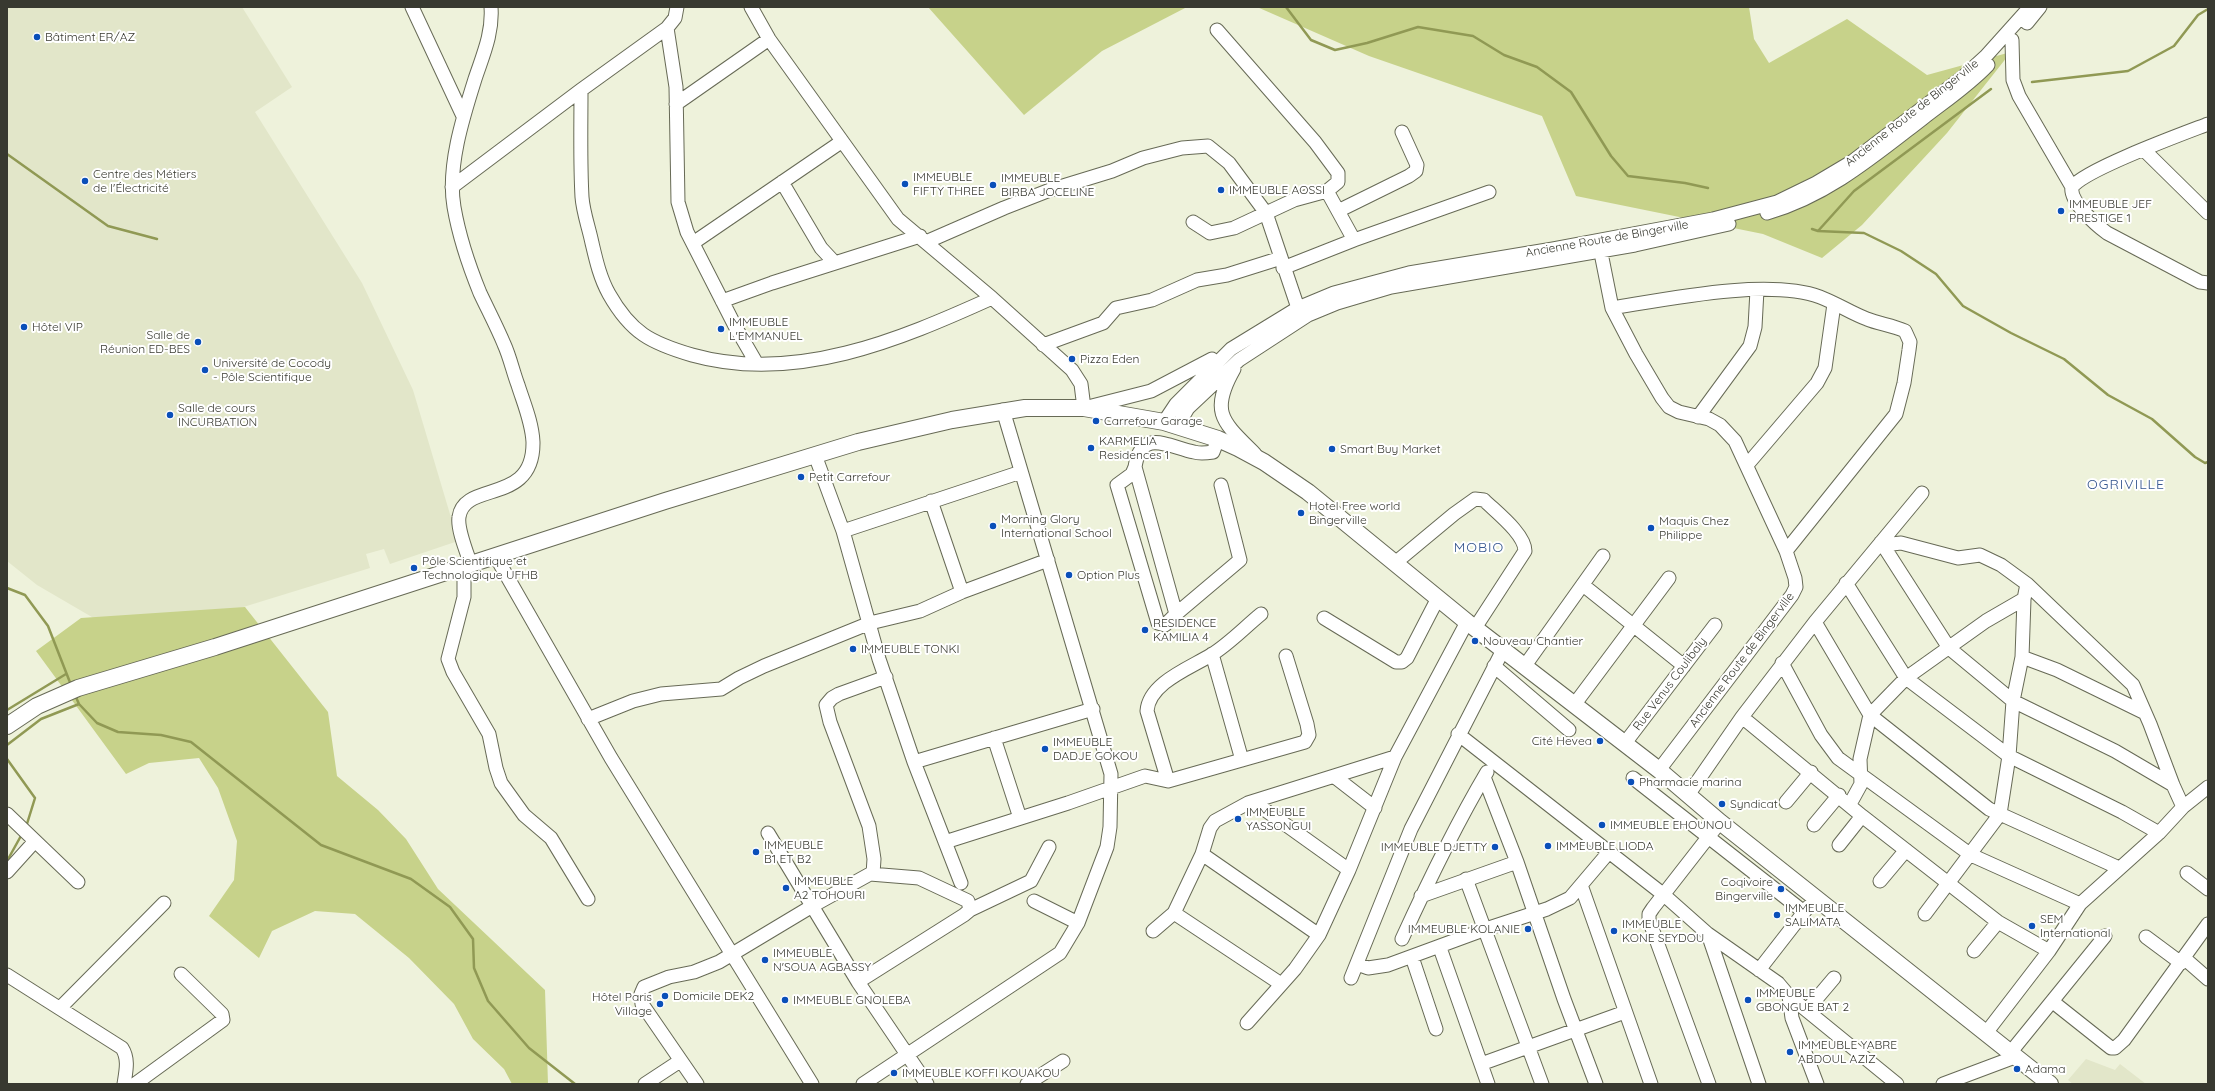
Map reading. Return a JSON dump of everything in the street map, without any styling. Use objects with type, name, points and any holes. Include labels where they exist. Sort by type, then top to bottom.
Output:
[{"type":"main road","points":[[7,726],[37,706],[78,688],[230,642],[665,501],[815,455],[900,431],[1003,410],[1084,408],[1171,424],[1218,439],[1264,462],[1308,492],[1471,625],[1625,743],[1720,822],[2050,1084]]},
{"type":"street","points":[[412,7],[463,116]]},
{"type":"street","points":[[491,7],[492,24],[488,41],[463,116],[452,187],[454,206],[466,255],[480,292],[505,344],[530,422],[533,444],[529,465],[519,480],[498,490],[470,499],[461,511],[460,525],[467,566],[464,597],[448,659],[453,672],[489,734],[496,768],[501,783],[524,814],[551,838],[588,899]]},
{"type":"street","points":[[452,187],[581,90],[667,28],[675,18],[677,7]]},
{"type":"street","points":[[751,7],[769,39],[841,142],[895,214],[1072,370],[1081,384],[1084,408],[1151,391],[1179,378],[1230,349]]},
{"type":"street","name":"Ancienne Route de Bingerville","points":[[1171,424],[1239,360],[1308,315],[1364,294],[1600,246],[1777,202],[1816,183],[1853,160],[1963,77],[1986,56],[2030,7]]},
{"type":"street","name":"Ancienne Route de Bingerville","points":[[1171,424],[1176,404],[1230,349],[1298,308],[1334,293],[1366,283],[1409,273],[1600,246],[1712,228],[1788,207],[1821,192],[1859,168],[1969,84],[2012,40],[2040,7]]},
{"type":"street","points":[[667,28],[676,104],[675,140],[678,202],[693,243],[722,301],[757,364]]},
{"type":"street","points":[[1193,222],[1210,233],[1234,228],[1294,200],[1327,191],[1338,182],[1338,173],[1315,142],[1217,30]]},
{"type":"street","points":[[676,104],[769,39]]},
{"type":"street","points":[[2012,40],[2013,80],[2019,96],[2072,186],[2071,190],[2080,208],[2098,227],[2200,282],[2208,283]]},
{"type":"street","points":[[581,90],[582,198],[598,267],[609,294],[632,327],[648,339],[668,348],[733,364],[798,363],[860,349],[931,325],[992,298]]},
{"type":"street","points":[[2072,186],[2083,178],[2113,163],[2208,124]]},
{"type":"street","points":[[1338,211],[1409,176],[1416,171],[1417,165],[1402,132]]},
{"type":"street","points":[[693,243],[841,142]]},
{"type":"street","points":[[722,301],[835,263],[923,239],[1050,190],[1112,171],[1143,158],[1182,148],[1208,146],[1229,163],[1266,213],[1298,308]]},
{"type":"street","points":[[2144,150],[2208,213]]},
{"type":"street","points":[[782,182],[820,248],[835,263]]},
{"type":"street","points":[[1327,191],[1354,240]]},
{"type":"street","points":[[1043,345],[1103,323],[1116,308],[1152,300],[1197,280],[1282,263],[1354,240],[1489,192]]},
{"type":"street","name":"Ancienne Route de Bingerville","points":[[1600,246],[1612,308],[1636,354],[1662,398],[1669,406],[1678,412],[1709,419],[1720,425],[1735,441],[1786,551],[1796,578],[1796,587],[1792,595],[1659,770]]},
{"type":"street","points":[[1612,308],[1686,297],[1757,290],[1784,289],[1820,296],[1867,320],[1904,331],[1910,342],[1904,383],[1896,414],[1786,551]]},
{"type":"street","points":[[1698,417],[1750,346],[1755,327],[1757,290]]},
{"type":"street","points":[[1747,466],[1817,383],[1825,368],[1834,304]]},
{"type":"street","points":[[1239,360],[1223,389],[1220,402],[1223,414],[1235,434],[1264,462]]},
{"type":"street","points":[[863,1084],[1054,958],[1066,947],[1078,924],[1109,837],[1112,788],[1111,774],[1094,709],[1003,410]]},
{"type":"street","points":[[1218,439],[1213,452],[1200,453],[1168,443],[1154,442],[1145,445],[1137,455],[1132,474],[1117,485],[1158,623],[1165,625],[1240,560],[1221,485]]},
{"type":"street","points":[[815,455],[843,531],[886,677],[914,762],[961,883]]},
{"type":"street","points":[[1135,467],[1176,614]]},
{"type":"street","points":[[843,531],[1021,472]]},
{"type":"street","points":[[1688,795],[1742,717],[1782,663],[1846,583],[1882,543],[1922,493]]},
{"type":"street","points":[[1247,1023],[1310,951],[1349,870],[1395,757],[1471,625],[1525,551],[1525,544],[1517,533],[1484,500],[1475,499],[1454,514],[1395,563]]},
{"type":"street","points":[[931,501],[962,592]]},
{"type":"street","points":[[1882,543],[1900,543],[1958,558],[1980,555],[2001,565],[2027,584],[2125,677],[2138,695],[2173,785],[2184,807]]},
{"type":"street","points":[[1882,543],[1949,648],[2013,701],[2115,751],[2173,785]]},
{"type":"street","points":[[1524,667],[1603,556]]},
{"type":"street","points":[[496,557],[588,719],[812,1084]]},
{"type":"street","points":[[588,719],[633,701],[661,694],[721,690],[735,680],[764,666],[870,623],[920,611],[962,592],[1048,560]]},
{"type":"street","points":[[1574,705],[1670,578]]},
{"type":"street","points":[[1846,583],[1906,678],[2009,756],[2122,812],[2159,833]]},
{"type":"street","points":[[1925,914],[1971,855],[2000,814],[2009,756],[2013,701],[2022,657],[2024,599],[2027,584]]},
{"type":"street","points":[[1583,585],[1684,666]]},
{"type":"street","points":[[1324,618],[1396,662],[1402,662],[1407,658],[1438,598]]},
{"type":"street","points":[[1850,804],[1860,784],[1859,772],[1862,745],[1870,715],[1906,678],[1986,621],[2024,599]]},
{"type":"street","points":[[1168,781],[1147,711],[1148,700],[1157,690],[1183,670],[1212,654],[1261,614]]},
{"type":"street","points":[[1814,622],[1870,715],[1989,810],[2119,868]]},
{"type":"street","name":"Rue Venus Coulibaly","points":[[1625,743],[1715,625]]},
{"type":"street","points":[[1351,978],[1411,829],[1458,734],[1503,650]]},
{"type":"street","points":[[1212,654],[1242,760]]},
{"type":"street","points":[[945,842],[1145,776],[1168,781],[1305,742],[1309,735],[1307,724],[1286,656]]},
{"type":"street","points":[[2022,657],[2057,670],[2145,712]]},
{"type":"street","points":[[1782,663],[1829,747],[1838,758],[1971,855],[2080,904]]},
{"type":"street","points":[[1494,666],[1569,730]]},
{"type":"street","points":[[873,874],[874,859],[869,826],[830,722],[826,705],[832,698],[839,694],[886,677]]},
{"type":"street","points":[[914,762],[1094,709]]},
{"type":"street","points":[[1742,717],[1812,772],[1862,816],[1998,922],[2049,951]]},
{"type":"street","points":[[1458,734],[1664,894],[1708,934],[1778,983],[1789,996],[1897,1084]]},
{"type":"street","points":[[994,738],[1020,818]]},
{"type":"street","points":[[1153,932],[1174,913],[1202,854],[1207,836],[1215,821],[1241,806],[1395,757]]},
{"type":"street","points":[[1402,939],[1421,896],[1468,803],[1494,762]]},
{"type":"street","points":[[1786,802],[1812,772]]},
{"type":"street","points":[[1335,777],[1375,808]]},
{"type":"street","points":[[1484,777],[1517,862],[1596,1084]]},
{"type":"street","points":[[1633,778],[1804,912]]},
{"type":"street","points":[[1986,1034],[2049,951],[2080,904],[2159,833],[2184,807],[2208,787]]},
{"type":"street","points":[[1814,825],[1839,795]]},
{"type":"street","points":[[1254,802],[1349,870]]},
{"type":"street","points":[[7,814],[78,882]]},
{"type":"street","points":[[1839,845],[1862,816]]},
{"type":"street","points":[[1709,1084],[1649,920],[1649,914],[1720,822]]},
{"type":"street","points":[[768,833],[814,905],[858,982],[927,1084]]},
{"type":"street","points":[[7,872],[35,841]]},
{"type":"street","points":[[858,982],[970,910],[1031,881],[1049,847]]},
{"type":"street","points":[[1880,881],[1906,850]]},
{"type":"street","points":[[1357,964],[1368,968],[1377,968],[1440,948],[1486,929],[1547,909],[1570,898],[1609,852]]},
{"type":"street","points":[[1202,854],[1319,935]]},
{"type":"street","points":[[1421,896],[1517,862]]},
{"type":"street","points":[[2187,873],[2208,889]]},
{"type":"street","points":[[697,1084],[642,1004],[641,994],[644,987],[669,977],[694,972],[733,955],[864,876],[873,874],[919,878],[968,901],[970,910]]},
{"type":"street","points":[[1466,879],[1486,929],[1542,1084]]},
{"type":"street","points":[[1581,885],[1651,1084]]},
{"type":"street","points":[[1759,970],[1816,897]]},
{"type":"street","points":[[1034,901],[1078,924]]},
{"type":"street","points":[[60,1008],[164,903]]},
{"type":"street","points":[[1174,913],[1281,984]]},
{"type":"street","points":[[1974,951],[1998,922]]},
{"type":"street","points":[[2053,1002],[2111,1048],[2115,1048],[2124,1040],[2208,924]]},
{"type":"street","points":[[1708,934],[1759,1084]]},
{"type":"street","points":[[1943,1084],[2012,1054],[2105,936]]},
{"type":"street","points":[[2146,937],[2183,960],[2208,979]]},
{"type":"street","points":[[1440,948],[1488,1084]]},
{"type":"street","points":[[1412,957],[1436,1029]]},
{"type":"street","points":[[135,1084],[223,1020],[222,1014],[181,974]]},
{"type":"street","points":[[7,975],[122,1048],[126,1054],[127,1063],[124,1084]]},
{"type":"street","points":[[1807,1010],[1834,978]]},
{"type":"street","points":[[1789,996],[1792,1018],[1817,1084]]},
{"type":"street","points":[[1481,1064],[1625,1012]]},
{"type":"street","points":[[646,1084],[680,1061]]},
{"type":"street","points":[[1027,1084],[1064,1061]]},
{"type":"shaded area","name":"Université de Cocody - Pôle Scientifique","points":[[7,7],[242,7],[292,87],[255,112],[362,283],[413,390],[458,541],[390,564],[384,549],[366,554],[370,568],[133,641],[37,585],[7,561]]},
{"type":"shaded area","points":[[2086,1059],[2115,1070],[2120,1064],[2146,1084],[2073,1084],[2068,1080]]},
{"type":"green space","points":[[928,7],[1187,7],[1102,51],[1024,115]]},
{"type":"green space","points":[[1257,7],[1749,7],[1754,39],[1769,63],[1847,19],[1927,75],[2011,52],[1947,133],[1862,225],[1822,258],[1763,234],[1576,196],[1542,116],[1369,56]]},
{"type":"green space","points":[[245,607],[328,712],[337,776],[378,810],[406,839],[438,889],[545,990],[548,1084],[512,1084],[504,1069],[473,1039],[454,1004],[409,958],[355,914],[315,911],[272,931],[259,958],[209,916],[234,880],[237,841],[218,788],[199,758],[149,763],[126,774],[36,651],[81,618]]},
{"type":"waterway","points":[[1286,7],[1311,40],[1335,50],[1367,43],[1418,27],[1473,36],[1504,55],[1537,67],[1571,92],[1611,156],[1628,176],[1685,183],[1708,188]]},
{"type":"waterway","points":[[2032,82],[2128,71],[2174,46],[2198,15],[2208,9]]},
{"type":"waterway","points":[[1812,229],[1818,231],[1854,191],[1991,89]]},
{"type":"waterway","points":[[7,154],[108,226],[157,239]]},
{"type":"waterway","points":[[1818,231],[1864,233],[1901,251],[1936,274],[1963,306],[2011,333],[2064,359],[2108,395],[2152,419],[2195,457],[2205,463],[2208,462]]},
{"type":"waterway","points":[[7,588],[25,595],[48,626],[71,685]]},
{"type":"waterway","points":[[7,710],[66,674]]},
{"type":"waterway","points":[[75,695],[79,704],[97,723],[118,732],[161,735],[191,742],[321,845],[411,879],[450,907],[473,939],[474,968],[488,1001],[529,1048],[575,1084]]},
{"type":"waterway","points":[[7,745],[41,719],[79,704]]},
{"type":"waterway","points":[[7,759],[35,798],[26,827]]},
{"type":"waterway","points":[[7,861],[22,834]]},
{"type":"place","name":"Bâtiment ER/AZ","points":[[37,37]]},
{"type":"place","name":"Centre des Métiers de l'Électricité","points":[[85,181]]},
{"type":"place","name":"IMMEUBLE FIFTY THREE","points":[[905,184]]},
{"type":"place","name":"IMMEUBLE BIRBA JOCELINE","points":[[993,185]]},
{"type":"place","name":"IMMEUBLE AOSSI","points":[[1221,190]]},
{"type":"place","name":"IMMEUBLE JEF PRESTIGE 1","points":[[2061,211]]},
{"type":"place","name":"Hôtel VIP","points":[[24,327]]},
{"type":"place","name":"IMMEUBLE L'EMMANUEL","points":[[721,329]]},
{"type":"place","name":"Salle de Réunion ED-BES","points":[[198,342]]},
{"type":"place","name":"Pizza Eden","points":[[1072,359]]},
{"type":"place","name":"Université de Cocody - Pôle Scientifique","points":[[205,370]]},
{"type":"place","name":"Salle de cours INCURBATION","points":[[170,415]]},
{"type":"place","name":"Carrefour Garage","points":[[1096,421]]},
{"type":"place","name":"KARMELIA Residences 1","points":[[1091,448]]},
{"type":"place","name":"Smart Buy Market","points":[[1332,449]]},
{"type":"place","name":"Petit Carrefour","points":[[801,477]]},
{"type":"place","name":"Hotel Free world Bingerville","points":[[1301,513]]},
{"type":"place","name":"Morning Glory International School","points":[[993,526]]},
{"type":"place","name":"Maquis Chez Philippe","points":[[1651,528]]},
{"type":"place","name":"Pôle Scientifique et Technologique UFHB","points":[[414,568]]},
{"type":"place","name":"Option Plus","points":[[1069,575]]},
{"type":"place","name":"RESIDENCE KAMILIA 4","points":[[1145,630]]},
{"type":"place","name":"Nouveau Chantier","points":[[1475,641]]},
{"type":"place","name":"IMMEUBLE TONKI","points":[[853,649]]},
{"type":"place","name":"Cité Hevea","points":[[1600,741]]},
{"type":"place","name":"IMMEUBLE DADJE GOKOU","points":[[1045,749]]},
{"type":"place","name":"Pharmacie marina","points":[[1631,782]]},
{"type":"place","name":"Syndicat","points":[[1722,804]]},
{"type":"place","name":"IMMEUBLE YASSONGUI","points":[[1238,819]]},
{"type":"place","name":"IMMEUBLE EHOUNOU","points":[[1602,825]]},
{"type":"place","name":"IMMEUBLE LIODA","points":[[1548,846]]},
{"type":"place","name":"IMMEUBLE DJETTY","points":[[1495,847]]},
{"type":"place","name":"IMMEUBLE B1 ET B2","points":[[756,852]]},
{"type":"place","name":"IMMEUBLE A2 TOHOURI","points":[[786,888]]},
{"type":"place","name":"Coqivoire Bingerville","points":[[1781,889]]},
{"type":"place","name":"IMMEUBLE SALIMATA","points":[[1777,915]]},
{"type":"place","name":"SEM International","points":[[2032,926]]},
{"type":"place","name":"IMMEUBLE KOLANIE","points":[[1528,929]]},
{"type":"place","name":"IMMEUBLE KONE SEYDOU","points":[[1614,931]]},
{"type":"place","name":"IMMEUBLE N'SOUA AGBASSY","points":[[765,960]]},
{"type":"place","name":"Domicile DEK2","points":[[665,996]]},
{"type":"place","name":"IMMEUBLE GNOLEBA","points":[[785,1000]]},
{"type":"place","name":"IMMEUBLE GBONGUE BAT 2","points":[[1748,1000]]},
{"type":"place","name":"Hôtel Paris Village","points":[[660,1004]]},
{"type":"place","name":"IMMEUBLE YABRE ABDOUL AZIZ","points":[[1790,1052]]},
{"type":"place","name":"Adama","points":[[2017,1069]]},
{"type":"place","name":"IMMEUBLE KOFFI KOUAKOU","points":[[894,1073]]},
{"type":"district","name":"OGRIVILLE","points":[[2126,485]]},
{"type":"district","name":"MOBIO","points":[[1479,548]]}]
